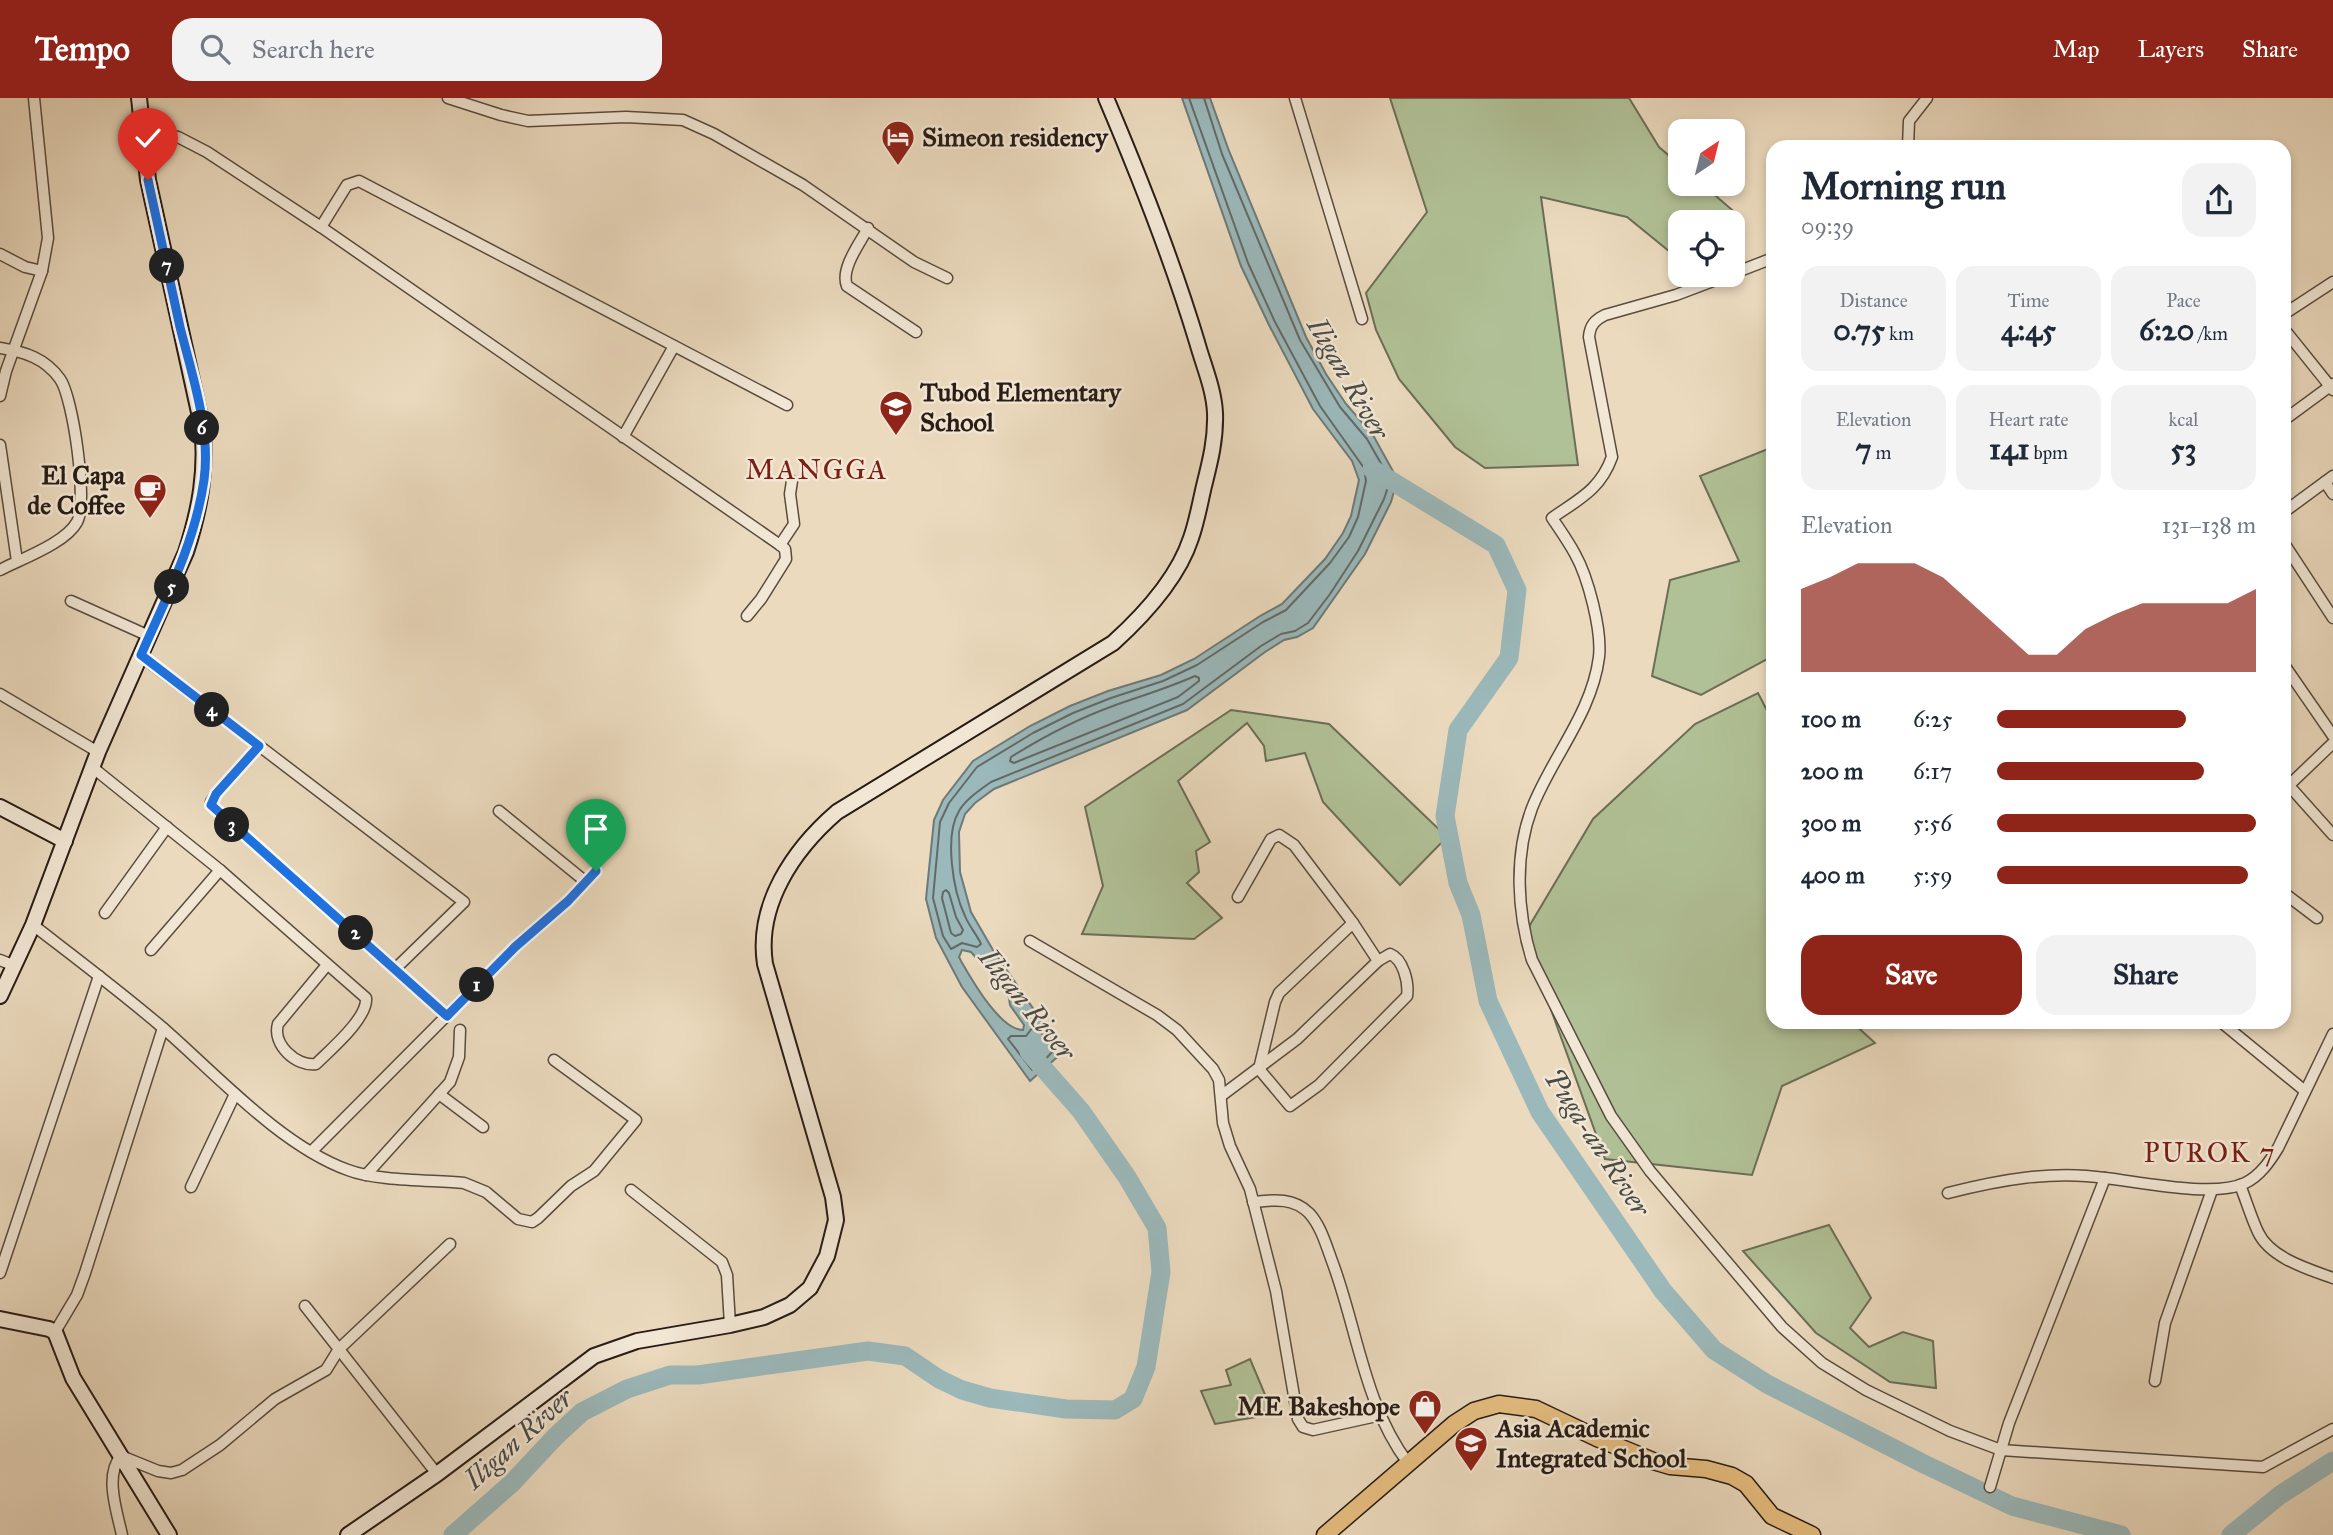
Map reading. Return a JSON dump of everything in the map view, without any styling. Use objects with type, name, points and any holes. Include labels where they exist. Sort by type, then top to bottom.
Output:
[{"type":"main road","points":[[1325,1535],[1408,1462],[1474,1411],[1499,1404],[1536,1409],[1653,1461],[1732,1476],[1746,1484],[1772,1516],[1812,1535]]},
{"type":"street","points":[[0,396],[13,350],[42,271],[48,238],[34,98]]},
{"type":"street","points":[[0,996],[33,925],[98,751],[181,564],[197,520],[204,478],[205,453],[195,388],[148,180],[139,98]]},
{"type":"street","points":[[448,98],[528,121],[626,117],[684,120],[750,154],[831,203],[914,262],[947,278]]},
{"type":"street","points":[[348,1535],[436,1474],[594,1356],[637,1341],[764,1317],[790,1305],[810,1288],[827,1256],[836,1220],[833,1197],[765,964],[763,949],[764,929],[780,882],[795,856],[837,812],[1113,643],[1133,625],[1167,582],[1191,540],[1215,443],[1212,392],[1183,298],[1136,169],[1106,98]]},
{"type":"street","points":[[1295,98],[1362,319]]},
{"type":"street","points":[[1908,140],[1909,121],[1927,98]]},
{"type":"street","points":[[141,131],[155,131],[178,137],[321,226],[785,549],[786,558],[761,599],[747,616]]},
{"type":"street","points":[[321,226],[347,185],[359,181],[787,405]]},
{"type":"street","points":[[868,228],[844,280],[847,286],[916,332]]},
{"type":"street","points":[[0,254],[25,267],[42,271]]},
{"type":"street","points":[[1745,269],[1766,261]]},
{"type":"street","points":[[2291,309],[2333,282]]},
{"type":"street","points":[[1697,287],[1605,315],[1590,327],[1588,337],[1612,457],[1606,475],[1595,487],[1552,518],[1577,556],[1596,612],[1599,656],[1584,708],[1532,807],[1520,868],[1521,907],[1525,937],[1532,960],[1611,1116],[1650,1171],[1782,1327],[1822,1363],[1866,1390],[1951,1431],[2001,1450],[2263,1467],[2333,1429]]},
{"type":"street","points":[[2291,338],[2332,387],[2291,415]]},
{"type":"street","points":[[623,437],[674,346]]},
{"type":"street","points":[[0,348],[38,357],[62,382],[82,486],[77,522],[64,536],[0,570]]},
{"type":"street","points":[[0,445],[17,561]]},
{"type":"street","points":[[2291,507],[2329,479],[2333,494]]},
{"type":"street","points":[[780,545],[794,524],[790,494],[792,481]]},
{"type":"street","points":[[2291,554],[2333,618]]},
{"type":"street","points":[[71,601],[149,636]]},
{"type":"street","points":[[141,655],[464,902],[396,968]]},
{"type":"street","points":[[2291,675],[2333,736]]},
{"type":"street","points":[[0,694],[98,751]]},
{"type":"street","points":[[2291,780],[2333,743]]},
{"type":"street","points":[[259,746],[216,794],[211,805],[447,1016]]},
{"type":"street","points":[[92,767],[220,870],[366,998],[367,1004],[355,1024],[316,1064],[309,1065],[289,1054],[275,1032],[278,1024],[327,965]]},
{"type":"street","points":[[2291,791],[2333,835]]},
{"type":"street","points":[[0,807],[65,841]]},
{"type":"street","points":[[499,811],[586,882]]},
{"type":"street","points":[[106,913],[167,827]]},
{"type":"street","points":[[1238,897],[1271,839],[1279,835],[1294,845],[1378,961]]},
{"type":"street","points":[[151,950],[220,870]]},
{"type":"street","points":[[311,1152],[515,947],[568,901],[596,871]]},
{"type":"street","points":[[2291,898],[2317,918]]},
{"type":"street","points":[[1259,1069],[1279,993],[1353,923]]},
{"type":"street","points":[[33,925],[163,1028],[235,1094],[311,1152],[340,1167],[366,1175],[477,1186],[518,1219],[532,1222],[571,1186],[594,1171],[636,1120],[554,1060]]},
{"type":"street","points":[[1030,941],[1157,1015],[1177,1030],[1213,1069],[1219,1080],[1220,1108],[1230,1146],[1250,1189],[1276,1291],[1291,1385],[1301,1425],[1313,1430],[1381,1415]]},
{"type":"street","points":[[1221,1096],[1297,1039],[1378,961],[1390,954],[1398,958],[1407,996],[1319,1085],[1290,1106],[1259,1069]]},
{"type":"street","points":[[0,960],[15,966]]},
{"type":"street","points":[[0,1273],[99,976]]},
{"type":"street","points":[[55,1332],[77,1295],[85,1273],[163,1028]]},
{"type":"street","points":[[2230,1029],[2305,1091]]},
{"type":"street","points":[[366,1175],[450,1082],[459,1057],[460,1030]]},
{"type":"street","points":[[1948,1194],[2048,1174],[2076,1173],[2212,1190],[2241,1185],[2270,1162],[2333,1034]]},
{"type":"street","points":[[191,1187],[235,1094]]},
{"type":"street","points":[[439,1094],[483,1127]]},
{"type":"street","points":[[1990,1488],[2001,1450],[2105,1178]]},
{"type":"street","points":[[2241,1185],[2258,1234],[2266,1245],[2284,1257],[2333,1278]]},
{"type":"street","points":[[631,1190],[722,1262],[727,1275],[730,1325]]},
{"type":"street","points":[[2155,1381],[2165,1323],[2212,1190]]},
{"type":"street","points":[[1253,1202],[1292,1202],[1315,1220],[1343,1289],[1364,1366],[1381,1415],[1394,1442],[1408,1462]]},
{"type":"street","points":[[121,1456],[158,1471],[171,1473],[182,1470],[220,1445],[275,1399],[326,1370],[339,1349],[450,1244]]},
{"type":"street","points":[[305,1306],[436,1474]]},
{"type":"street","points":[[0,1319],[55,1332],[73,1378],[170,1535]]},
{"type":"street","points":[[121,1456],[113,1466],[113,1473],[114,1496],[122,1535]]},
{"type":"green space","points":[[1390,98],[1629,98],[1659,147],[1668,155],[1668,196],[1716,196],[1732,210],[1668,210],[1668,250],[1627,217],[1541,197],[1578,465],[1485,468],[1455,447],[1399,379],[1376,330],[1366,293],[1427,212]]},
{"type":"green space","points":[[1766,450],[1766,660],[1701,695],[1652,676],[1670,580],[1739,561],[1700,476]]},
{"type":"green space","points":[[1758,693],[1766,708],[1766,1029],[1860,1029],[1875,1043],[1782,1086],[1752,1175],[1605,1159],[1524,935],[1593,819],[1695,724]]},
{"type":"green space","points":[[1231,710],[1329,724],[1447,837],[1400,885],[1323,802],[1305,753],[1266,761],[1264,746],[1247,723],[1178,781],[1210,842],[1196,851],[1199,872],[1187,883],[1222,918],[1194,939],[1082,934],[1103,886],[1085,807]]},
{"type":"green space","points":[[1829,1225],[1871,1298],[1850,1328],[1869,1347],[1903,1332],[1933,1341],[1936,1388],[1890,1382],[1816,1333],[1743,1251]]},
{"type":"green space","points":[[1250,1359],[1266,1397],[1279,1410],[1275,1414],[1215,1424],[1201,1391],[1231,1385],[1226,1370]]},
{"type":"water","points":[[1182,98],[1210,98],[1229,151],[1306,337],[1346,404],[1373,435],[1394,473],[1395,488],[1391,502],[1365,554],[1313,628],[1297,637],[1284,640],[1265,652],[1187,710],[994,789],[965,814],[959,832],[960,872],[971,912],[993,950],[1063,1052],[1030,1081],[962,987],[936,938],[926,899],[934,820],[943,800],[973,761],[1030,726],[1108,691],[1161,675],[1194,659],[1282,604],[1325,559],[1351,516],[1359,480],[1352,461],[1313,409],[1241,266]],"holes":[[[962,950],[971,952],[1000,975],[1008,991],[1010,1005],[1024,1025],[1023,1030],[1005,1022],[979,991],[959,957]]]},
{"type":"waterway","name":"Puga-an River","points":[[1372,469],[1496,545],[1517,590],[1509,658],[1458,730],[1445,816],[1458,883],[1471,915],[1488,1001],[1540,1112],[1663,1291],[1714,1350],[1767,1384],[2012,1506],[2121,1535]]},
{"type":"waterway","name":"Iligan River","points":[[453,1535],[512,1483],[582,1412],[627,1389],[670,1375],[698,1375],[868,1351],[905,1356],[939,1379],[962,1390],[990,1398],[1066,1409],[1115,1410],[1133,1399],[1146,1367],[1161,1272],[1157,1228],[1127,1177],[1081,1111],[1029,1052]]},
{"type":"waterway","name":"Puga-an River","points":[[2231,1535],[2280,1495],[2333,1461]]},
{"type":"place","name":"Simeon residency","points":[[898,167]]},
{"type":"place","name":"Tubod Elementary School","points":[[896,437]]},
{"type":"place","name":"El Capa de Coffee","points":[[150,520]]},
{"type":"place","name":"ME Bakeshope","points":[[1425,1436]]},
{"type":"place","name":"Asia Academic Integrated School","points":[[1471,1473]]},
{"type":"district","name":"MANGGA","points":[[817,469]]},
{"type":"district","name":"PUROK 7","points":[[2210,1152]]},
{"type":"route","points":[[148,180],[192,376],[205,453],[197,520],[186,552],[141,655],[259,746],[216,794],[211,805],[447,1016],[596,871]]}]
